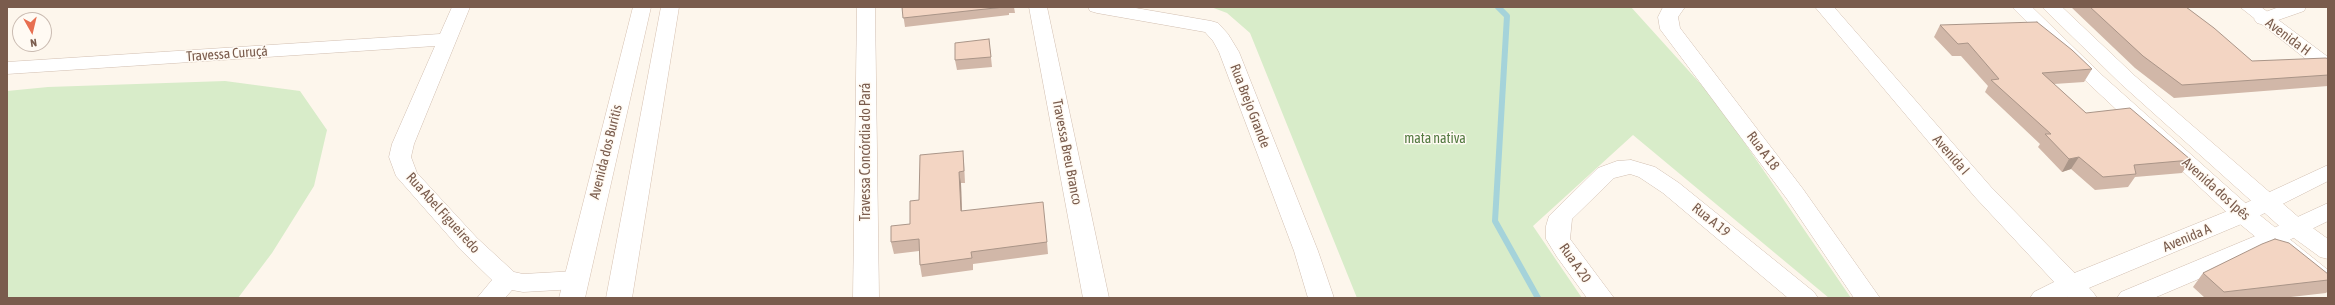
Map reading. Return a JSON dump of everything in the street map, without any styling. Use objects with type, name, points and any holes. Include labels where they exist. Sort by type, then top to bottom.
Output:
[{"type":"street","name":"Rua Abel Figueiredo","points":[[461,7],[403,144],[400,157],[407,176],[469,244],[507,280]]},
{"type":"street","name":"Avenida dos Buritis","points":[[574,289],[642,7]]},
{"type":"street","points":[[619,298],[661,46],[670,7]]},
{"type":"street","name":"Travessa Concórdia do Pará","points":[[866,7],[866,298]]},
{"type":"street","name":"Travessa Breu Branco","points":[[1038,7],[1096,298]]},
{"type":"street","name":"Rua Brejo Grande","points":[[1097,7],[1211,27],[1221,38],[1232,59],[1306,251],[1321,298]]},
{"type":"street","name":"Rua A 18","points":[[1676,7],[1670,11],[1668,17],[1670,29],[1796,194],[1867,298]]},
{"type":"street","name":"Avenida I","points":[[1824,7],[1983,192],[2077,291]]},
{"type":"street","name":"Avenida dos Ipês","points":[[2021,7],[2096,80],[2243,214],[2328,283]]},
{"type":"street","name":"Avenida dos Ipês","points":[[2051,7],[2128,80],[2295,227],[2328,251]]},
{"type":"street","name":"Avenida H","points":[[2249,7],[2328,67]]},
{"type":"street","points":[[2264,19],[2297,7]]},
{"type":"street","name":"Travessa Curuçá","points":[[7,68],[447,39]]},
{"type":"street","name":"Rua A 19","points":[[1606,173],[1617,168],[1631,167],[1647,172],[1671,188],[1805,298]]},
{"type":"street","name":"Avenida A","points":[[2043,298],[2077,291],[2148,255],[2243,214],[2328,172]]},
{"type":"street","name":"Rua A 20","points":[[1601,298],[1565,251],[1558,239],[1558,226],[1561,216],[1606,173]]},
{"type":"street","points":[[2130,298],[2273,238],[2328,211]]},
{"type":"street","points":[[490,298],[507,280],[574,289]]},
{"type":"green space","name":"mata nativa","points":[[1211,7],[1631,7],[1716,101],[1851,298],[1829,298],[1633,135],[1533,226],[1582,298],[1357,298],[1250,33],[1227,13]]},
{"type":"green space","points":[[225,81],[300,91],[327,130],[314,186],[272,253],[238,298],[7,298],[7,91],[48,87]]},
{"type":"building","points":[[902,7],[1004,7],[903,18]]},
{"type":"building","points":[[2090,7],[2186,7],[2214,28],[2252,61],[2326,58],[2328,59],[2328,75],[2182,85],[2143,56]]},
{"type":"building","points":[[2037,22],[2072,50],[2092,69],[2042,73],[2086,113],[2130,108],[2191,160],[2134,165],[2136,174],[2103,177],[2079,157],[2069,159],[2045,134],[2051,134],[1991,80],[1999,79],[1968,43],[1958,44],[1940,25]]},
{"type":"building","points":[[989,39],[991,57],[955,60],[955,43]]},
{"type":"building","points":[[963,151],[964,171],[959,172],[961,211],[1043,202],[1047,242],[971,252],[972,258],[920,265],[919,239],[891,242],[891,226],[910,224],[910,201],[919,200],[920,155]]},
{"type":"building","points":[[2275,239],[2289,243],[2328,274],[2328,280],[2224,292],[2203,273],[2262,244]]},
{"type":"waterway","points":[[1498,7],[1507,16],[1495,221],[1538,298]]}]
